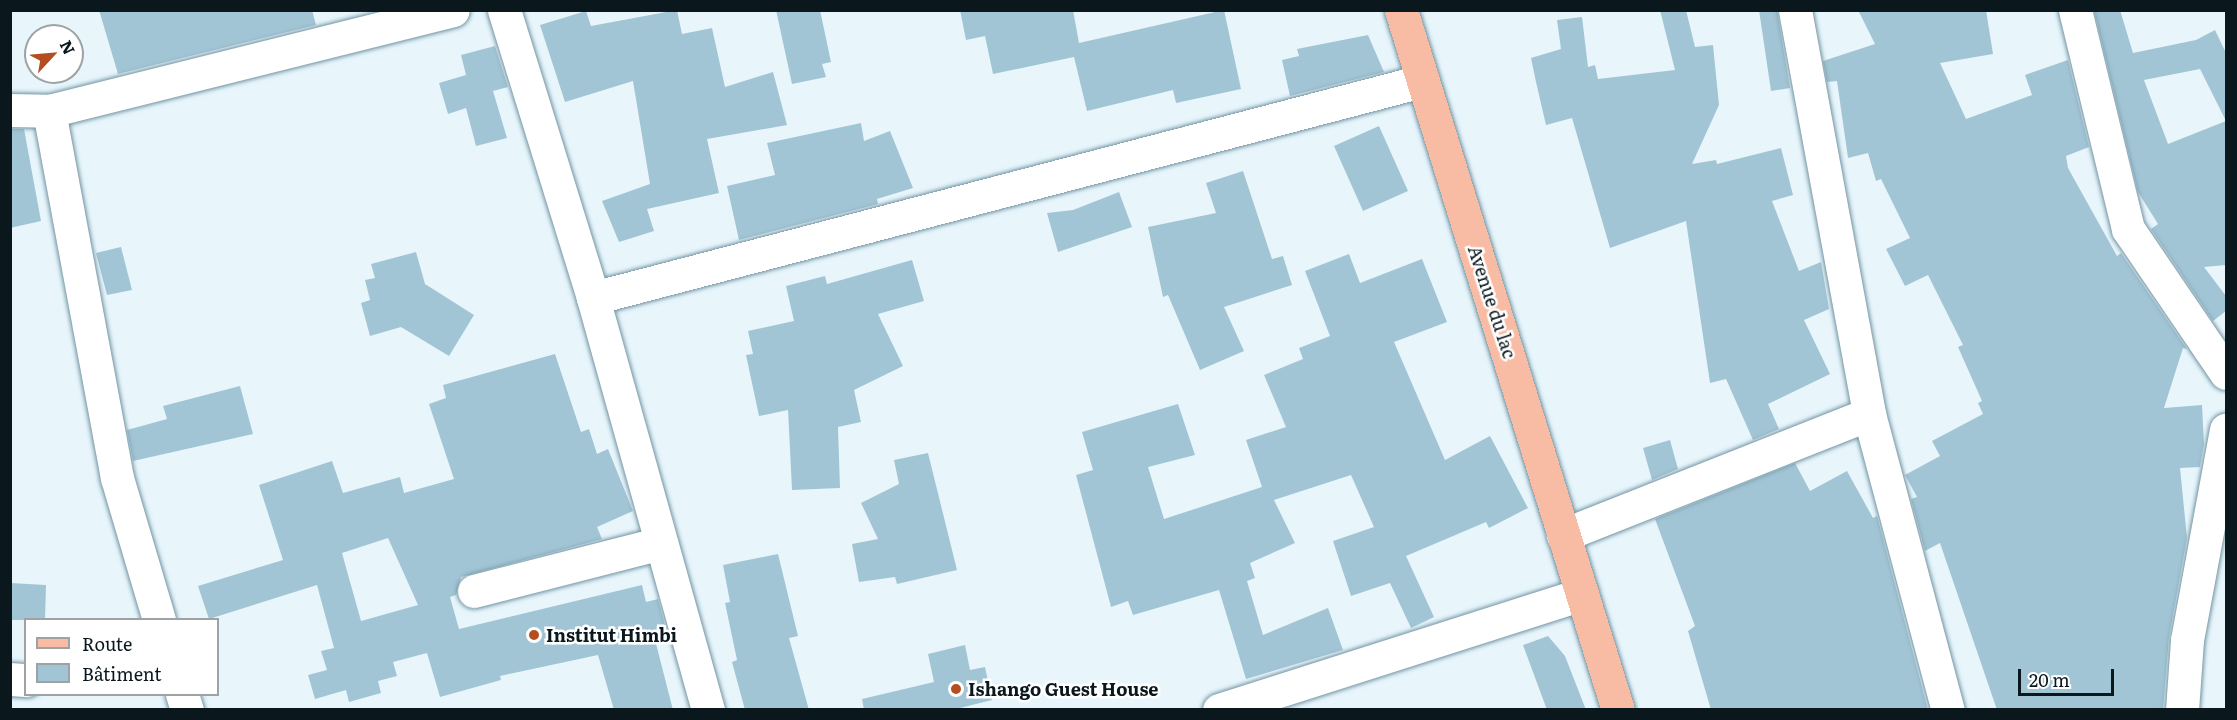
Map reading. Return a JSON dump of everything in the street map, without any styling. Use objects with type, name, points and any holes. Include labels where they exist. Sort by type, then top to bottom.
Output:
[{"type":"main road","name":"Avenue du lac","points":[[1401,10],[1618,710]]},
{"type":"street","points":[[10,110],[49,111],[453,10]]},
{"type":"street","points":[[504,10],[593,298],[708,710]]},
{"type":"street","points":[[1795,10],[1869,414],[1948,710]]},
{"type":"street","points":[[2075,10],[2128,229],[2226,373]]},
{"type":"street","points":[[593,298],[1422,81]]},
{"type":"street","points":[[49,111],[117,477],[158,618]]},
{"type":"street","points":[[1563,536],[1869,414]]},
{"type":"street","points":[[2182,710],[2187,640],[2226,429]]},
{"type":"street","points":[[474,591],[661,543]]},
{"type":"street","points":[[1220,710],[1582,594]]},
{"type":"building","points":[[99,10],[312,10],[316,25],[118,74]]},
{"type":"building","points":[[677,10],[682,34],[712,28],[725,87],[773,72],[787,125],[707,139],[719,193],[647,209],[654,231],[619,242],[602,201],[650,184],[633,81],[565,102],[540,25],[586,11],[591,26]]},
{"type":"building","points":[[776,10],[820,10],[831,62],[822,64],[826,77],[792,84]]},
{"type":"building","points":[[960,10],[1073,10],[1079,43],[1224,10],[1241,89],[1176,103],[1173,90],[1087,111],[1074,57],[993,74],[985,36],[966,40]]},
{"type":"building","points":[[1660,10],[1686,10],[1695,47],[1713,45],[1719,105],[1692,164],[1716,160],[1717,164],[1781,148],[1793,195],[1772,201],[1799,271],[1821,262],[1829,309],[1804,320],[1830,374],[1768,404],[1779,429],[1753,440],[1726,379],[1710,383],[1686,221],[1610,248],[1572,118],[1546,125],[1536,82],[1531,58],[1561,49],[1557,20],[1582,17],[1588,67],[1595,65],[1598,79],[1675,70]]},
{"type":"building","points":[[1759,10],[1777,10],[1790,88],[1771,91]]},
{"type":"building","points":[[1858,10],[1986,10],[1993,54],[1940,63],[1966,119],[2032,95],[2025,75],[2068,60],[2089,147],[2066,156],[2068,168],[2117,256],[2121,253],[2187,349],[2183,348],[2164,408],[2202,405],[2204,444],[2200,467],[2180,468],[2187,538],[2169,637],[2163,710],[1997,710],[1940,543],[1925,551],[1911,499],[1917,497],[1905,475],[1940,456],[1932,441],[1983,414],[1978,403],[1982,401],[1958,347],[1963,345],[1928,275],[1905,286],[1886,249],[1910,238],[1881,179],[1876,181],[1868,153],[1848,158],[1837,81],[1827,82],[1823,61],[1875,44]]},
{"type":"building","points":[[2094,10],[2120,10],[2133,53],[2196,40],[2215,30],[2226,53],[2226,121],[2226,265],[2204,267],[2226,296],[2226,311],[2213,321],[2151,229],[2158,224],[2138,192]],"holes":[[[2200,69],[2226,121],[2168,144],[2144,80]]]},
{"type":"building","points":[[1368,35],[1384,72],[1290,96],[1282,60],[1299,56],[1297,49]]},
{"type":"building","points":[[495,46],[508,87],[493,91],[507,138],[476,146],[466,108],[448,114],[439,83],[466,75],[461,55]]},
{"type":"building","points":[[861,123],[864,141],[890,131],[913,188],[877,199],[878,204],[739,240],[727,186],[775,175],[767,143]]},
{"type":"building","points":[[1379,126],[1408,191],[1363,211],[1334,146]]},
{"type":"building","points":[[10,129],[24,129],[41,221],[10,228]]},
{"type":"building","points":[[1243,171],[1272,259],[1283,256],[1292,285],[1224,307],[1244,351],[1200,370],[1168,295],[1163,297],[1148,227],[1216,213],[1206,183]]},
{"type":"building","points":[[1119,192],[1132,227],[1058,252],[1047,213],[1073,210]]},
{"type":"building","points":[[121,247],[132,290],[107,295],[96,253]]},
{"type":"building","points":[[416,252],[425,284],[474,315],[449,356],[401,327],[370,336],[361,303],[370,300],[365,280],[375,278],[371,264]]},
{"type":"building","points":[[1349,254],[1360,283],[1422,259],[1447,322],[1394,342],[1445,460],[1490,436],[1528,508],[1489,528],[1486,522],[1406,556],[1434,617],[1411,628],[1390,583],[1351,596],[1333,541],[1374,527],[1351,475],[1274,500],[1295,543],[1250,563],[1255,578],[1247,581],[1263,635],[1328,608],[1343,650],[1246,679],[1219,590],[1133,615],[1128,601],[1111,607],[1076,475],[1093,470],[1082,432],[1178,404],[1195,455],[1148,467],[1164,519],[1262,487],[1246,440],[1286,427],[1264,375],[1303,359],[1299,348],[1330,336],[1305,271]]},
{"type":"building","points":[[912,260],[924,301],[878,314],[903,366],[854,390],[861,422],[838,427],[840,488],[792,490],[788,410],[759,416],[746,355],[753,354],[748,331],[794,321],[786,286],[825,276],[827,284]]},
{"type":"building","points":[[555,354],[581,432],[589,429],[597,454],[608,449],[633,511],[597,527],[602,539],[461,577],[456,595],[450,597],[459,629],[642,585],[646,602],[658,599],[666,629],[653,632],[673,710],[614,710],[598,655],[500,676],[501,680],[440,697],[427,653],[393,662],[397,676],[378,681],[381,693],[349,702],[346,690],[315,699],[308,675],[327,670],[321,651],[334,648],[317,585],[209,618],[198,586],[283,560],[259,485],[332,461],[343,493],[400,477],[404,493],[454,479],[429,404],[446,398],[443,385]],"holes":[[[388,538],[418,605],[361,621],[342,553]]]},
{"type":"building","points":[[240,386],[253,434],[133,461],[127,430],[167,419],[163,406]]},
{"type":"building","points":[[1670,440],[1678,469],[1652,480],[1643,448]]},
{"type":"building","points":[[928,453],[957,570],[897,584],[895,577],[859,582],[852,544],[878,539],[861,503],[899,484],[894,460]]},
{"type":"building","points":[[1795,463],[1810,491],[1847,471],[1873,518],[1877,516],[1928,710],[1711,710],[1688,631],[1695,626],[1655,519]]},
{"type":"building","points":[[778,554],[798,636],[789,638],[809,710],[745,710],[732,662],[737,660],[725,603],[730,602],[723,565]]},
{"type":"building","points":[[10,583],[46,585],[45,618],[10,620]]},
{"type":"building","points":[[1548,636],[1565,656],[1586,710],[1547,710],[1523,645]]},
{"type":"building","points":[[965,645],[970,670],[985,667],[992,700],[952,710],[864,710],[862,699],[934,682],[928,654]]},
{"type":"place","name":"Institut Himbi","points":[[534,635]]},
{"type":"place","name":"Ishango Guest House","points":[[956,689]]}]
